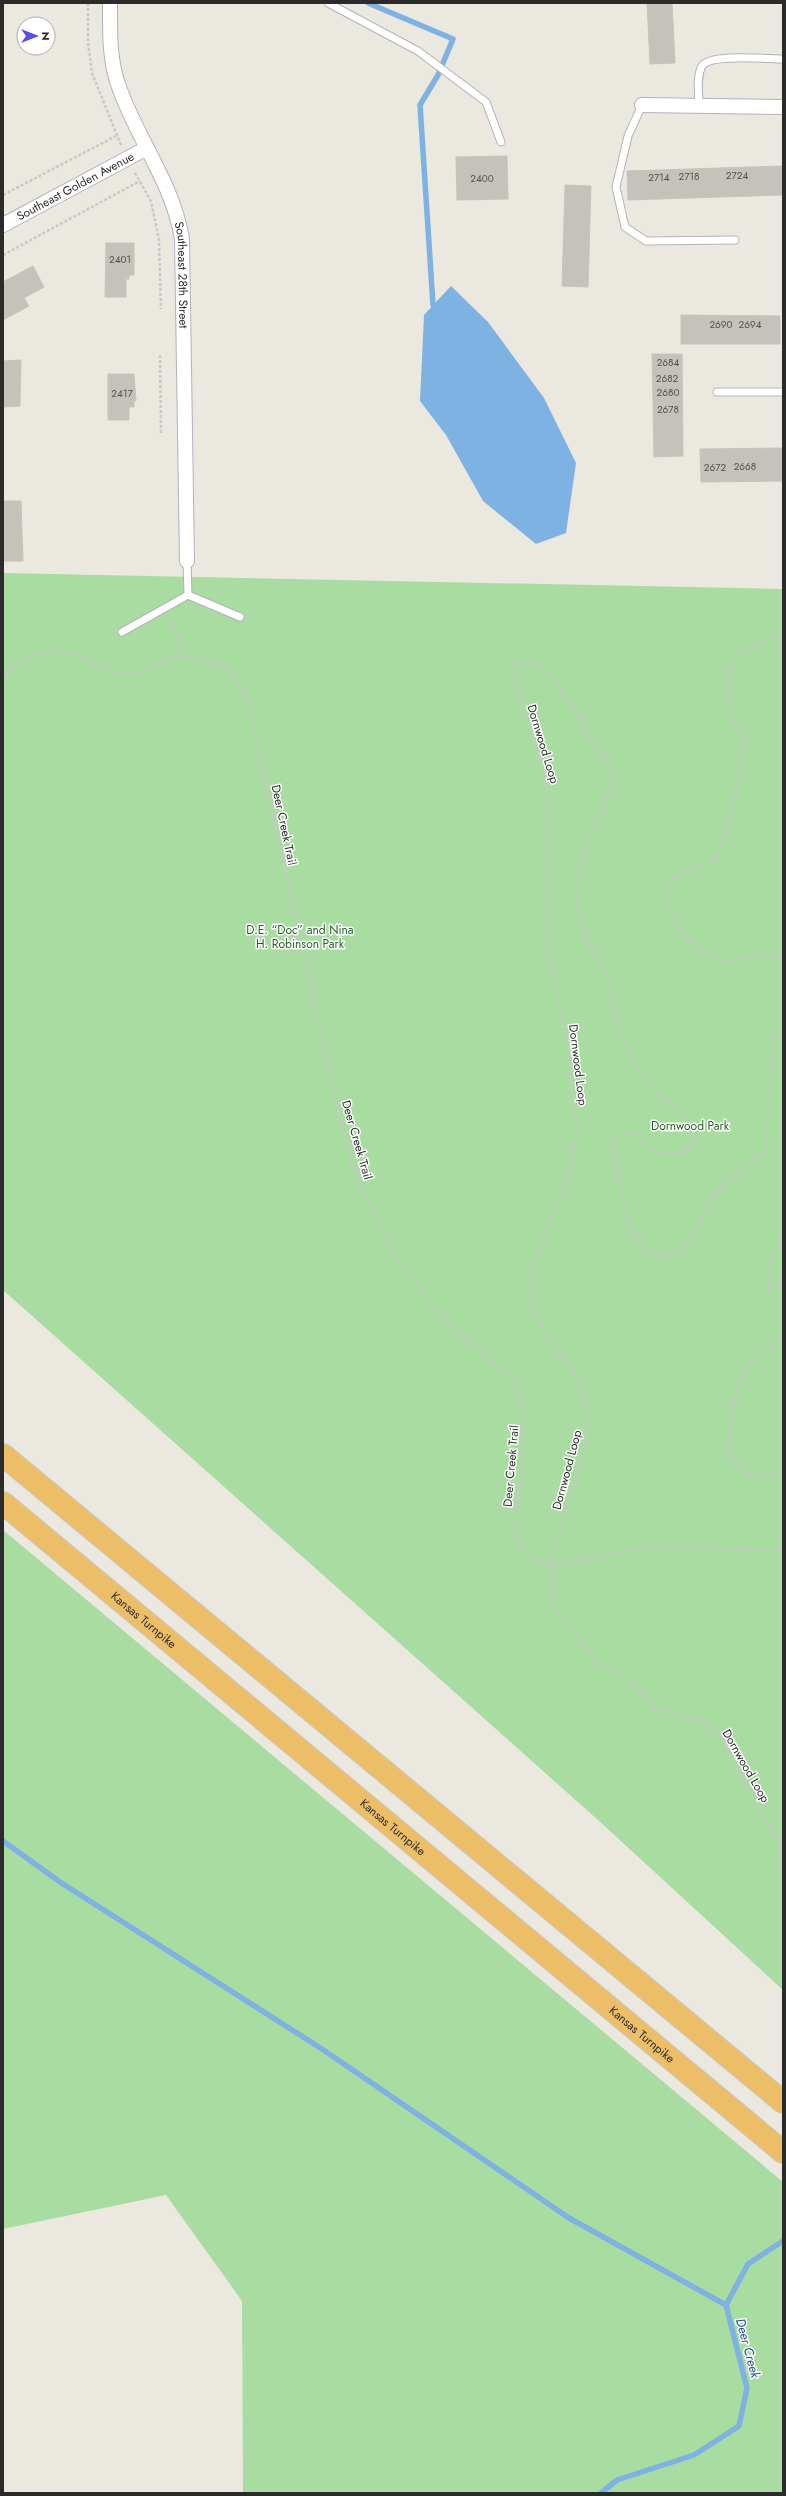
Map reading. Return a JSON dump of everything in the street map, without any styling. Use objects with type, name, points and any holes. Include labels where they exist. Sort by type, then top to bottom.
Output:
[{"type":"highway","points":[[3,1455],[783,2102]]},
{"type":"highway","name":"Kansas Turnpike","points":[[3,1503],[783,2152]]},
{"type":"street","name":"Southeast 28th Street","points":[[110,3],[110,47],[113,68],[119,88],[174,205],[182,238],[187,561]]},
{"type":"street","points":[[642,105],[783,107]]},
{"type":"street","name":"Southeast Golden Avenue","points":[[3,225],[147,148]]},
{"type":"lane","points":[[328,3],[418,51],[486,102],[501,142]]},
{"type":"lane","points":[[699,106],[699,76],[702,65],[713,58],[783,59]]},
{"type":"lane","points":[[642,105],[628,136],[616,187],[625,227],[646,241],[735,240]]},
{"type":"lane","points":[[717,392],[783,392]]},
{"type":"lane","points":[[187,561],[188,595]]},
{"type":"lane","points":[[122,632],[188,595]]},
{"type":"lane","points":[[188,595],[240,617]]},
{"type":"path","points":[[3,195],[116,136]]},
{"type":"path","points":[[135,173],[151,201],[159,240],[161,309]]},
{"type":"path","points":[[3,255],[140,181]]},
{"type":"path","points":[[160,355],[161,433]]},
{"type":"path","points":[[3,679],[26,658],[50,652],[71,654],[110,674],[129,675],[145,672],[178,656],[178,636],[163,609]]},
{"type":"path","points":[[783,638],[757,645],[739,654],[728,671],[728,692],[742,745],[733,809],[716,858],[696,869],[679,872],[667,892],[666,901],[674,924],[695,946],[726,962],[749,957],[783,954]]},
{"type":"path","name":"Deer Creek Trail","points":[[178,656],[209,660],[233,674],[247,696],[338,1112],[351,1161],[365,1195],[390,1248],[427,1299],[458,1333],[513,1380],[522,1407],[524,1436],[515,1535],[524,1551],[537,1561],[550,1565],[578,1562],[645,1547],[766,1550],[783,1548]]},
{"type":"path","name":"Dornwood Loop","points":[[783,1033],[774,1035],[773,1078],[764,1151],[714,1193],[684,1249],[667,1255],[646,1250],[629,1224],[612,1152],[612,1141],[622,1134],[638,1135],[651,1151],[682,1153],[695,1141],[692,1122],[649,1084],[628,1050],[614,1011],[609,980],[585,936],[576,892],[587,837],[602,809],[613,780],[606,757],[591,740],[570,701],[545,669],[527,661],[516,660],[514,669],[517,691],[548,782],[548,950],[564,1023],[577,1135],[563,1188],[532,1268],[531,1301],[544,1334],[582,1382],[588,1427],[579,1469],[550,1565],[553,1607],[598,1663],[632,1681],[653,1708],[684,1716],[719,1732],[744,1782],[778,1840],[783,1868]]},
{"type":"path","points":[[783,1227],[766,1275],[770,1289],[783,1284]]},
{"type":"path","points":[[783,1340],[754,1359],[734,1400],[729,1427],[729,1456],[749,1475],[783,1476]]},
{"type":"path","points":[[778,1840],[783,1842]]},
{"type":"green space","name":"D.E. “Doc” and Nina H. Robinson Park","points":[[3,573],[783,589],[783,1990],[598,1820],[3,1290]]},
{"type":"green space","points":[[3,1530],[783,2182],[783,2493],[243,2493],[242,2301],[166,2195],[3,2229]]},
{"type":"water","points":[[451,286],[488,322],[544,398],[576,463],[566,533],[536,544],[483,501],[446,435],[420,401],[424,315]]},
{"type":"building","points":[[647,3],[672,3],[675,63],[650,64]]},
{"type":"building","points":[[507,156],[508,199],[457,200],[456,157]]},
{"type":"building","points":[[783,166],[783,195],[628,200],[627,171]]},
{"type":"building","points":[[565,185],[591,186],[588,287],[562,286]]},
{"type":"building","points":[[106,243],[134,243],[134,275],[129,275],[129,279],[126,279],[126,297],[105,297]]},
{"type":"building","points":[[33,266],[44,287],[24,298],[29,306],[3,320],[3,282]]},
{"type":"building","points":[[681,315],[780,316],[780,344],[681,344]]},
{"type":"building","points":[[652,354],[682,354],[683,456],[654,457]]},
{"type":"building","points":[[21,360],[20,406],[3,407],[3,361]]},
{"type":"building","points":[[108,374],[134,374],[136,401],[134,401],[134,407],[129,407],[129,420],[108,420]]},
{"type":"building","points":[[783,448],[783,481],[701,482],[700,449]]},
{"type":"building","points":[[3,501],[21,501],[23,561],[3,561]]},
{"type":"waterway","points":[[368,3],[453,39],[438,75],[420,105],[433,305]]},
{"type":"waterway","points":[[3,1841],[60,1882],[322,2049],[569,2218],[726,2305]]},
{"type":"waterway","name":"Deer Creek","points":[[601,2493],[617,2480],[694,2455],[739,2426],[747,2388],[726,2305],[748,2264],[783,2241]]},
{"type":"park label","name":"Dornwood Park","points":[[690,1126]]}]
